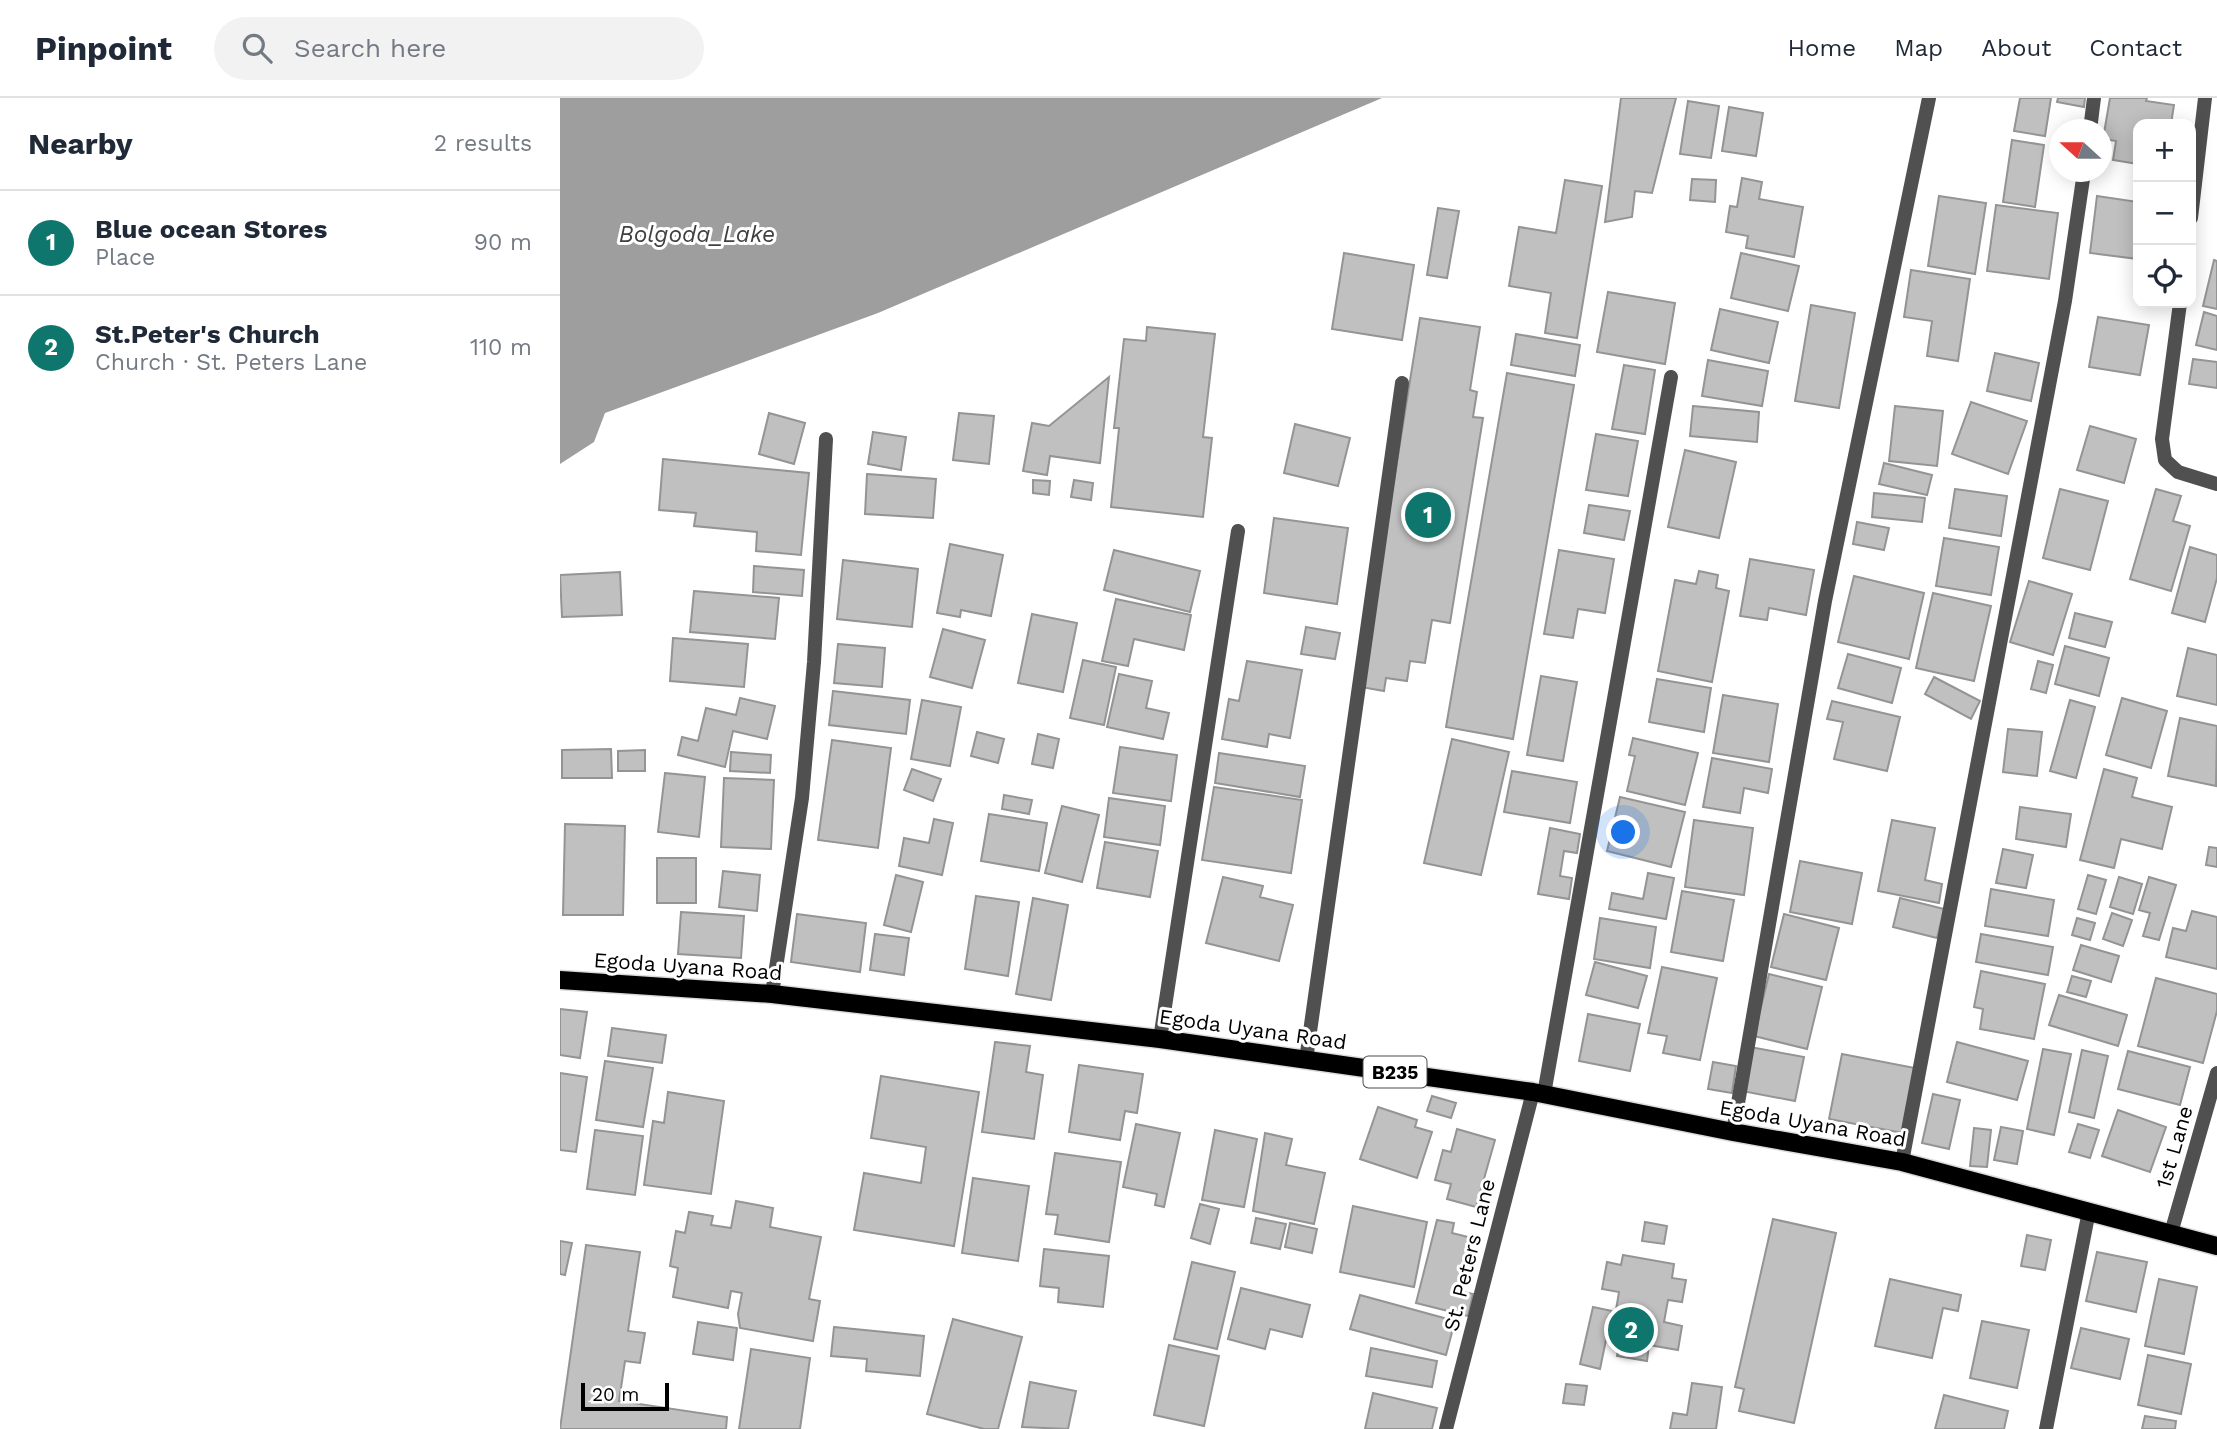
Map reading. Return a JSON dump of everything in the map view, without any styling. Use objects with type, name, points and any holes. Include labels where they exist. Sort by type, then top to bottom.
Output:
[{"type":"main road","name":"Egoda Uyana Road","points":[[560,981],[772,994],[1160,1039],[1538,1093],[1733,1132],[1902,1161],[2217,1246]]},
{"type":"street","points":[[1733,1132],[1825,601],[1929,98]]},
{"type":"street","points":[[2091,119],[2094,98]]},
{"type":"street","points":[[2195,182],[2205,98]]},
{"type":"street","points":[[1902,1161],[2065,302],[2083,182]]},
{"type":"street","points":[[2179,308],[2162,439],[2165,460],[2178,472],[2217,484]]},
{"type":"street","name":"St. Peters Lane","points":[[1446,1429],[1538,1093],[1671,377]]},
{"type":"street","points":[[1306,1060],[1402,383]]},
{"type":"street","points":[[772,994],[802,798],[814,662],[826,439]]},
{"type":"street","points":[[1160,1039],[1238,531]]},
{"type":"street","name":"1st Lane","points":[[2171,1233],[2217,1073]]},
{"type":"street","points":[[2046,1429],[2089,1211]]},
{"type":"water","name":"Bolgoda_Lake","points":[[560,98],[1382,98],[878,313],[605,413],[594,442],[560,464]]},
{"type":"building","points":[[1621,98],[1676,98],[1652,193],[1635,191],[1632,217],[1605,222]]},
{"type":"building","points":[[2020,98],[2051,98],[2045,136],[2014,131]]},
{"type":"building","points":[[2058,98],[2085,98],[2084,107],[2057,102]]},
{"type":"building","points":[[2110,98],[2147,98],[2146,101],[2174,105],[2172,119],[2133,119],[2133,163],[2113,160],[2116,141],[2112,140],[2112,119],[2106,119]]},
{"type":"building","points":[[1688,101],[1719,106],[1711,158],[1680,154]]},
{"type":"building","points":[[1729,107],[1763,113],[1756,156],[1722,151]]},
{"type":"building","points":[[2012,140],[2044,145],[2035,207],[2003,202]]},
{"type":"building","points":[[1742,178],[1762,182],[1759,199],[1803,207],[1794,257],[1746,248],[1748,236],[1726,232],[1730,206],[1737,207]]},
{"type":"building","points":[[1692,179],[1716,180],[1715,202],[1690,200]]},
{"type":"building","points":[[1565,180],[1602,186],[1577,338],[1545,333],[1551,293],[1509,286],[1519,227],[1556,233]]},
{"type":"building","points":[[1939,196],[1986,203],[1975,274],[1928,266]]},
{"type":"building","points":[[2097,196],[2133,201],[2133,258],[2090,253]]},
{"type":"building","points":[[1996,205],[2058,213],[2049,279],[1987,271]]},
{"type":"building","points":[[1438,208],[1459,211],[1447,278],[1427,275]]},
{"type":"building","points":[[1344,253],[1414,265],[1402,340],[1332,329]]},
{"type":"building","points":[[1741,253],[1799,266],[1788,311],[1731,298]]},
{"type":"building","points":[[2214,260],[2217,261],[2217,309],[2203,306]]},
{"type":"building","points":[[1911,270],[1970,279],[1958,361],[1927,356],[1932,321],[1904,317]]},
{"type":"building","points":[[1608,292],[1675,303],[1665,364],[1597,352]]},
{"type":"building","points":[[1811,305],[1855,313],[1839,408],[1795,401]]},
{"type":"building","points":[[1720,309],[1778,322],[1769,363],[1711,350]]},
{"type":"building","points":[[2204,312],[2217,316],[2217,350],[2196,345]]},
{"type":"building","points":[[2098,317],[2149,325],[2140,375],[2089,367]]},
{"type":"building","points":[[1420,318],[1480,327],[1470,390],[1477,392],[1473,417],[1483,418],[1450,623],[1432,620],[1425,663],[1410,661],[1407,681],[1386,678],[1384,691],[1361,687]]},
{"type":"building","points":[[1147,327],[1215,334],[1203,437],[1212,438],[1203,517],[1111,507],[1119,428],[1114,428],[1124,339],[1146,341]]},
{"type":"building","points":[[1516,334],[1580,345],[1575,376],[1511,365]]},
{"type":"building","points":[[1995,353],[2039,363],[2031,401],[1987,391]]},
{"type":"building","points":[[2193,359],[2217,362],[2217,388],[2189,384]]},
{"type":"building","points":[[1708,360],[1768,371],[1762,406],[1702,396]]},
{"type":"building","points":[[1624,365],[1655,370],[1645,434],[1612,429]]},
{"type":"building","points":[[1507,373],[1574,385],[1513,739],[1446,727]]},
{"type":"building","points":[[1109,377],[1100,463],[1050,456],[1047,475],[1023,471],[1032,423],[1049,426]]},
{"type":"building","points":[[1971,402],[2027,421],[2008,474],[1952,454]]},
{"type":"building","points":[[1693,406],[1759,412],[1757,442],[1690,436]]},
{"type":"building","points":[[1895,406],[1943,411],[1937,466],[1889,461]]},
{"type":"building","points":[[769,413],[805,423],[794,464],[759,454]]},
{"type":"building","points":[[959,413],[994,416],[989,464],[953,460]]},
{"type":"building","points":[[1295,424],[1350,438],[1338,486],[1284,473]]},
{"type":"building","points":[[2090,426],[2136,439],[2124,483],[2077,470]]},
{"type":"building","points":[[873,432],[906,437],[901,470],[868,464]]},
{"type":"building","points":[[1596,434],[1638,441],[1628,496],[1586,490]]},
{"type":"building","points":[[1685,450],[1736,462],[1719,538],[1668,527]]},
{"type":"building","points":[[663,459],[809,473],[801,555],[756,551],[757,532],[694,526],[696,513],[659,510]]},
{"type":"building","points":[[1884,463],[1932,475],[1927,495],[1879,484]]},
{"type":"building","points":[[867,474],[936,479],[933,518],[865,514]]},
{"type":"building","points":[[1033,480],[1050,481],[1049,495],[1033,493]]},
{"type":"building","points":[[1074,480],[1093,483],[1091,500],[1071,497]]},
{"type":"building","points":[[1955,489],[2007,496],[2001,536],[1949,528]]},
{"type":"building","points":[[2060,489],[2108,501],[2090,570],[2043,558]]},
{"type":"building","points":[[2156,489],[2181,496],[2173,521],[2190,526],[2171,591],[2130,579]]},
{"type":"building","points":[[1874,493],[1925,498],[1922,522],[1872,517]]},
{"type":"building","points":[[1589,505],[1630,511],[1624,540],[1584,533]]},
{"type":"building","points":[[1274,518],[1348,528],[1337,604],[1264,593]]},
{"type":"building","points":[[1857,522],[1889,528],[1884,550],[1853,544]]},
{"type":"building","points":[[1944,538],[1999,547],[1991,595],[1936,586]]},
{"type":"building","points":[[950,544],[1003,555],[991,616],[961,610],[960,617],[937,613]]},
{"type":"building","points":[[2190,547],[2217,555],[2217,578],[2205,622],[2172,613]]},
{"type":"building","points":[[1114,550],[1200,571],[1190,612],[1104,590]]},
{"type":"building","points":[[1559,550],[1614,559],[1605,613],[1578,609],[1573,638],[1544,634]]},
{"type":"building","points":[[1750,559],[1814,570],[1806,615],[1769,608],[1767,620],[1740,616]]},
{"type":"building","points":[[843,560],[918,569],[912,627],[837,619]]},
{"type":"building","points":[[754,566],[804,570],[802,596],[753,592]]},
{"type":"building","points":[[1699,571],[1718,575],[1716,588],[1729,591],[1712,682],[1658,671],[1675,580],[1696,584]]},
{"type":"building","points":[[620,572],[622,615],[562,617],[560,575]]},
{"type":"building","points":[[1854,576],[1924,593],[1909,659],[1838,642]]},
{"type":"building","points":[[2029,581],[2072,594],[2053,655],[2010,642]]},
{"type":"building","points":[[694,591],[779,598],[775,639],[690,632]]},
{"type":"building","points":[[1933,593],[1991,606],[1974,681],[1916,668]]},
{"type":"building","points":[[1116,599],[1191,615],[1184,650],[1134,639],[1128,666],[1102,661]]},
{"type":"building","points":[[2075,613],[2112,622],[2105,647],[2069,638]]},
{"type":"building","points":[[1032,614],[1077,623],[1063,692],[1018,683]]},
{"type":"building","points":[[1306,627],[1340,633],[1335,659],[1301,654]]},
{"type":"building","points":[[943,629],[985,640],[972,688],[930,677]]},
{"type":"building","points":[[673,638],[748,644],[744,687],[670,681]]},
{"type":"building","points":[[838,644],[885,648],[882,687],[834,683]]},
{"type":"building","points":[[2065,646],[2109,658],[2099,696],[2055,684]]},
{"type":"building","points":[[2188,648],[2217,655],[2217,705],[2177,696]]},
{"type":"building","points":[[1848,654],[1901,668],[1892,703],[1838,688]]},
{"type":"building","points":[[1083,660],[1116,667],[1104,725],[1070,718]]},
{"type":"building","points":[[1247,661],[1302,670],[1290,738],[1269,734],[1267,747],[1222,739],[1229,699],[1239,701]]},
{"type":"building","points":[[2038,661],[2053,665],[2046,693],[2031,689]]},
{"type":"building","points":[[1119,674],[1152,681],[1146,708],[1169,713],[1163,739],[1107,727]]},
{"type":"building","points":[[1541,676],[1577,682],[1563,761],[1527,755]]},
{"type":"building","points":[[1934,677],[1980,701],[1971,719],[1925,694]]},
{"type":"building","points":[[1657,679],[1711,688],[1704,732],[1649,722]]},
{"type":"building","points":[[833,691],[910,700],[906,734],[829,725]]},
{"type":"building","points":[[1723,695],[1778,704],[1769,762],[1713,753]]},
{"type":"building","points":[[740,698],[775,706],[767,739],[733,731],[725,767],[678,755],[682,737],[698,741],[706,708],[736,715]]},
{"type":"building","points":[[2122,698],[2167,711],[2151,768],[2106,755]]},
{"type":"building","points":[[922,700],[961,707],[950,766],[911,759]]},
{"type":"building","points":[[2070,700],[2095,707],[2076,778],[2050,771]]},
{"type":"building","points":[[1832,701],[1900,717],[1887,771],[1834,759],[1843,722],[1827,719]]},
{"type":"building","points":[[2180,718],[2217,726],[2216,786],[2168,776]]},
{"type":"building","points":[[2008,729],[2042,732],[2037,776],[2003,772]]},
{"type":"building","points":[[977,732],[1004,739],[998,763],[971,756]]},
{"type":"building","points":[[1038,734],[1059,739],[1053,768],[1032,764]]},
{"type":"building","points":[[1633,738],[1698,753],[1685,805],[1627,791],[1635,756],[1629,755]]},
{"type":"building","points":[[1452,739],[1509,752],[1481,875],[1424,863]]},
{"type":"building","points":[[832,740],[891,748],[878,848],[818,840]]},
{"type":"building","points":[[1120,747],[1177,755],[1171,801],[1113,793]]},
{"type":"building","points":[[611,749],[612,778],[562,778],[562,750]]},
{"type":"building","points":[[645,750],[645,771],[618,771],[618,751]]},
{"type":"building","points":[[731,752],[771,755],[770,773],[730,771]]},
{"type":"building","points":[[1219,753],[1305,766],[1300,797],[1215,783]]},
{"type":"building","points":[[1712,758],[1772,769],[1768,793],[1744,788],[1740,813],[1703,807]]},
{"type":"building","points":[[912,769],[941,779],[933,801],[904,790]]},
{"type":"building","points":[[2104,769],[2137,778],[2132,797],[2172,807],[2162,849],[2121,839],[2114,868],[2080,860]]},
{"type":"building","points":[[1512,771],[1577,782],[1570,823],[1504,812]]},
{"type":"building","points":[[665,773],[705,777],[699,837],[658,832]]},
{"type":"building","points":[[724,778],[774,780],[771,849],[721,847]]},
{"type":"building","points":[[1214,787],[1302,800],[1291,873],[1202,860]]},
{"type":"building","points":[[1004,795],[1032,800],[1029,814],[1002,809]]},
{"type":"building","points":[[1620,797],[1685,812],[1671,867],[1607,851]]},
{"type":"building","points":[[1109,798],[1165,806],[1160,845],[1104,837]]},
{"type":"building","points":[[1062,806],[1099,815],[1082,882],[1045,873]]},
{"type":"building","points":[[2020,807],[2071,814],[2066,847],[2016,839]]},
{"type":"building","points":[[989,814],[1047,823],[1039,871],[981,861]]},
{"type":"building","points":[[934,819],[953,823],[942,875],[899,866],[904,838],[929,843]]},
{"type":"building","points":[[1694,820],[1753,828],[1744,895],[1685,887]]},
{"type":"building","points":[[1892,820],[1935,828],[1925,880],[1942,884],[1939,903],[1878,891]]},
{"type":"building","points":[[565,824],[625,826],[623,915],[563,915]]},
{"type":"building","points":[[1550,828],[1580,834],[1577,853],[1564,851],[1560,876],[1572,878],[1569,899],[1538,894]]},
{"type":"building","points":[[1105,842],[1158,851],[1150,897],[1097,888]]},
{"type":"building","points":[[2209,847],[2217,848],[2217,867],[2206,865]]},
{"type":"building","points":[[2003,849],[2033,855],[2026,888],[1996,883]]},
{"type":"building","points":[[657,858],[696,858],[696,903],[657,903]]},
{"type":"building","points":[[1800,861],[1862,873],[1852,924],[1790,912]]},
{"type":"building","points":[[723,871],[760,875],[757,911],[719,907]]},
{"type":"building","points":[[1648,873],[1674,878],[1666,919],[1609,909],[1612,893],[1643,899]]},
{"type":"building","points":[[896,875],[923,882],[911,932],[884,925]]},
{"type":"building","points":[[2088,875],[2106,880],[2096,914],[2078,909]]},
{"type":"building","points":[[1223,877],[1263,886],[1260,897],[1293,905],[1279,961],[1206,943]]},
{"type":"building","points":[[2119,877],[2142,884],[2133,914],[2110,907]]},
{"type":"building","points":[[2149,877],[2176,885],[2159,940],[2143,936],[2150,913],[2139,910]]},
{"type":"building","points":[[1991,889],[2054,900],[2048,936],[1985,926]]},
{"type":"building","points":[[1682,891],[1734,900],[1723,961],[1671,952]]},
{"type":"building","points":[[976,896],[1019,902],[1008,976],[965,969]]},
{"type":"building","points":[[1033,898],[1068,905],[1051,1000],[1016,994]]},
{"type":"building","points":[[1900,898],[1944,909],[1937,938],[1893,927]]},
{"type":"building","points":[[2192,911],[2217,917],[2217,969],[2166,957],[2173,928],[2186,931]]},
{"type":"building","points":[[681,912],[744,916],[741,958],[678,954]]},
{"type":"building","points":[[2112,913],[2132,920],[2123,946],[2103,939]]},
{"type":"building","points":[[797,914],[866,923],[860,972],[791,962]]},
{"type":"building","points":[[1784,914],[1839,928],[1826,980],[1771,967]]},
{"type":"building","points":[[1600,918],[1656,927],[1650,968],[1594,959]]},
{"type":"building","points":[[2077,918],[2095,923],[2090,940],[2072,935]]},
{"type":"building","points":[[875,934],[909,938],[904,975],[870,970]]},
{"type":"building","points":[[1981,934],[2053,947],[2048,975],[1976,962]]},
{"type":"building","points":[[2081,945],[2119,956],[2111,982],[2073,970]]},
{"type":"building","points":[[1595,962],[1647,976],[1638,1008],[1586,995]]},
{"type":"building","points":[[1662,967],[1717,978],[1700,1060],[1663,1053],[1667,1036],[1648,1033]]},
{"type":"building","points":[[1981,971],[2045,984],[2034,1039],[1980,1029],[1983,1009],[1974,1007]]},
{"type":"building","points":[[1769,974],[1822,987],[1807,1049],[1754,1036]]},
{"type":"building","points":[[2072,976],[2091,981],[2086,997],[2067,992]]},
{"type":"building","points":[[2156,978],[2217,994],[2217,1011],[2203,1063],[2138,1046]]},
{"type":"building","points":[[2059,995],[2127,1015],[2118,1046],[2049,1025]]},
{"type":"building","points":[[560,1009],[587,1012],[580,1058],[560,1055]]},
{"type":"building","points":[[1588,1014],[1640,1024],[1630,1071],[1579,1061]]},
{"type":"building","points":[[612,1028],[666,1035],[662,1063],[608,1056]]},
{"type":"building","points":[[995,1042],[1030,1046],[1026,1072],[1043,1075],[1034,1139],[982,1132]]},
{"type":"building","points":[[1957,1042],[2028,1061],[2017,1100],[1947,1082]]},
{"type":"building","points":[[1750,1047],[1804,1057],[1795,1101],[1742,1091]]},
{"type":"building","points":[[2043,1049],[2071,1054],[2054,1135],[2027,1129]]},
{"type":"building","points":[[2082,1050],[2108,1056],[2094,1118],[2069,1112]]},
{"type":"building","points":[[2128,1051],[2190,1067],[2180,1105],[2118,1089]]},
{"type":"building","points":[[1842,1054],[1920,1069],[1908,1134],[1829,1119]]},
{"type":"building","points":[[605,1061],[653,1068],[643,1127],[596,1120]]},
{"type":"building","points":[[1713,1062],[1736,1066],[1732,1093],[1708,1089]]},
{"type":"building","points":[[1079,1065],[1143,1074],[1137,1113],[1125,1111],[1120,1140],[1069,1132]]},
{"type":"building","points":[[560,1073],[587,1077],[576,1152],[560,1150]]},
{"type":"building","points":[[881,1076],[979,1092],[954,1246],[854,1230],[864,1173],[921,1183],[926,1147],[871,1138]]},
{"type":"building","points":[[668,1092],[724,1101],[711,1194],[644,1185],[653,1121],[664,1123]]},
{"type":"building","points":[[1933,1094],[1960,1100],[1949,1149],[1922,1143]]},
{"type":"building","points":[[1432,1096],[1456,1103],[1451,1118],[1427,1111]]},
{"type":"building","points":[[1378,1107],[1417,1120],[1415,1127],[1432,1132],[1417,1178],[1360,1159]]},
{"type":"building","points":[[2118,1110],[2166,1127],[2150,1172],[2102,1156]]},
{"type":"building","points":[[1136,1124],[1180,1133],[1164,1207],[1155,1205],[1157,1194],[1123,1187]]},
{"type":"building","points":[[2078,1124],[2099,1130],[2090,1158],[2069,1152]]},
{"type":"building","points":[[2001,1127],[2023,1131],[2017,1164],[1994,1160]]},
{"type":"building","points":[[1974,1128],[1991,1130],[1987,1167],[1970,1166]]},
{"type":"building","points":[[1457,1129],[1495,1140],[1476,1207],[1447,1199],[1451,1184],[1435,1180],[1443,1150],[1451,1152]]},
{"type":"building","points":[[595,1130],[643,1136],[635,1195],[587,1189]]},
{"type":"building","points":[[1215,1130],[1257,1139],[1244,1207],[1202,1200]]},
{"type":"building","points":[[1265,1133],[1292,1139],[1286,1165],[1325,1173],[1314,1224],[1253,1211]]},
{"type":"building","points":[[1055,1153],[1121,1162],[1109,1242],[1055,1234],[1058,1215],[1046,1214]]},
{"type":"building","points":[[973,1178],[1029,1186],[1018,1261],[962,1253]]},
{"type":"building","points":[[736,1201],[773,1208],[770,1227],[821,1237],[809,1299],[820,1301],[813,1341],[740,1328],[738,1314],[742,1293],[731,1291],[728,1308],[673,1297],[678,1268],[670,1266],[676,1231],[685,1233],[689,1212],[713,1216],[711,1225],[731,1228]]},
{"type":"building","points":[[1200,1204],[1219,1209],[1210,1244],[1191,1238]]},
{"type":"building","points":[[1353,1206],[1427,1222],[1414,1287],[1340,1272]]},
{"type":"building","points":[[1256,1218],[1286,1224],[1280,1249],[1251,1243]]},
{"type":"building","points":[[1773,1219],[1836,1233],[1794,1423],[1739,1411],[1744,1389],[1735,1387]]},
{"type":"building","points":[[1437,1220],[1454,1223],[1452,1233],[1472,1238],[1459,1291],[1473,1294],[1468,1316],[1416,1303]]},
{"type":"building","points":[[1645,1222],[1667,1226],[1664,1244],[1642,1241]]},
{"type":"building","points":[[1290,1223],[1317,1229],[1312,1253],[1285,1247]]},
{"type":"building","points":[[2027,1235],[2051,1240],[2045,1270],[2021,1266]]},
{"type":"building","points":[[560,1241],[572,1243],[565,1275],[560,1274]]},
{"type":"building","points":[[586,1245],[640,1252],[628,1331],[645,1333],[640,1363],[625,1361],[619,1401],[727,1417],[726,1429],[560,1429]]},
{"type":"building","points":[[1044,1249],[1109,1256],[1103,1307],[1058,1302],[1059,1288],[1040,1286]]},
{"type":"building","points":[[2097,1252],[2147,1262],[2136,1312],[2086,1301]]},
{"type":"building","points":[[1623,1255],[1674,1264],[1672,1278],[1686,1280],[1682,1302],[1668,1300],[1664,1322],[1682,1326],[1678,1350],[1649,1345],[1647,1361],[1617,1356],[1622,1330],[1613,1328],[1619,1292],[1602,1289],[1607,1262],[1621,1265]]},
{"type":"building","points":[[1192,1262],[1235,1272],[1217,1349],[1174,1339]]},
{"type":"building","points":[[1890,1279],[1961,1295],[1958,1311],[1943,1308],[1932,1358],[1875,1346]]},
{"type":"building","points":[[2159,1279],[2197,1287],[2184,1354],[2145,1346]]},
{"type":"building","points":[[1241,1288],[1310,1305],[1302,1337],[1270,1329],[1265,1349],[1228,1339]]},
{"type":"building","points":[[1360,1295],[1455,1321],[1446,1355],[1350,1329]]},
{"type":"building","points":[[1593,1307],[1612,1311],[1600,1369],[1580,1364]]},
{"type":"building","points":[[953,1319],[1022,1337],[998,1429],[984,1429],[927,1414]]},
{"type":"building","points":[[1982,1321],[2029,1330],[2017,1388],[1970,1378]]},
{"type":"building","points":[[698,1322],[737,1328],[733,1360],[693,1354]]},
{"type":"building","points":[[834,1327],[924,1336],[920,1376],[866,1371],[867,1359],[831,1356]]},
{"type":"building","points":[[2081,1328],[2129,1339],[2120,1379],[2071,1368]]},
{"type":"building","points":[[1169,1345],[1219,1356],[1204,1426],[1154,1415]]},
{"type":"building","points":[[1371,1348],[1437,1361],[1432,1387],[1366,1376]]},
{"type":"building","points":[[751,1349],[810,1358],[800,1429],[739,1429]]},
{"type":"building","points":[[2148,1355],[2191,1364],[2181,1414],[2138,1405]]},
{"type":"building","points":[[1030,1382],[1076,1391],[1068,1429],[1022,1427]]},
{"type":"building","points":[[1692,1383],[1722,1387],[1716,1429],[1670,1429],[1673,1413],[1687,1415]]},
{"type":"building","points":[[1566,1384],[1587,1386],[1584,1405],[1563,1403]]},
{"type":"building","points":[[1373,1393],[1437,1408],[1432,1429],[1365,1429]]},
{"type":"building","points":[[1944,1395],[2008,1411],[2004,1429],[1935,1429]]},
{"type":"building","points":[[2145,1416],[2176,1421],[2175,1429],[2142,1429]]},
{"type":"place","name":"Blue ocean Stores","points":[[1428,515]]},
{"type":"place","name":"St.Peter's Church","points":[[1631,1330]]}]
